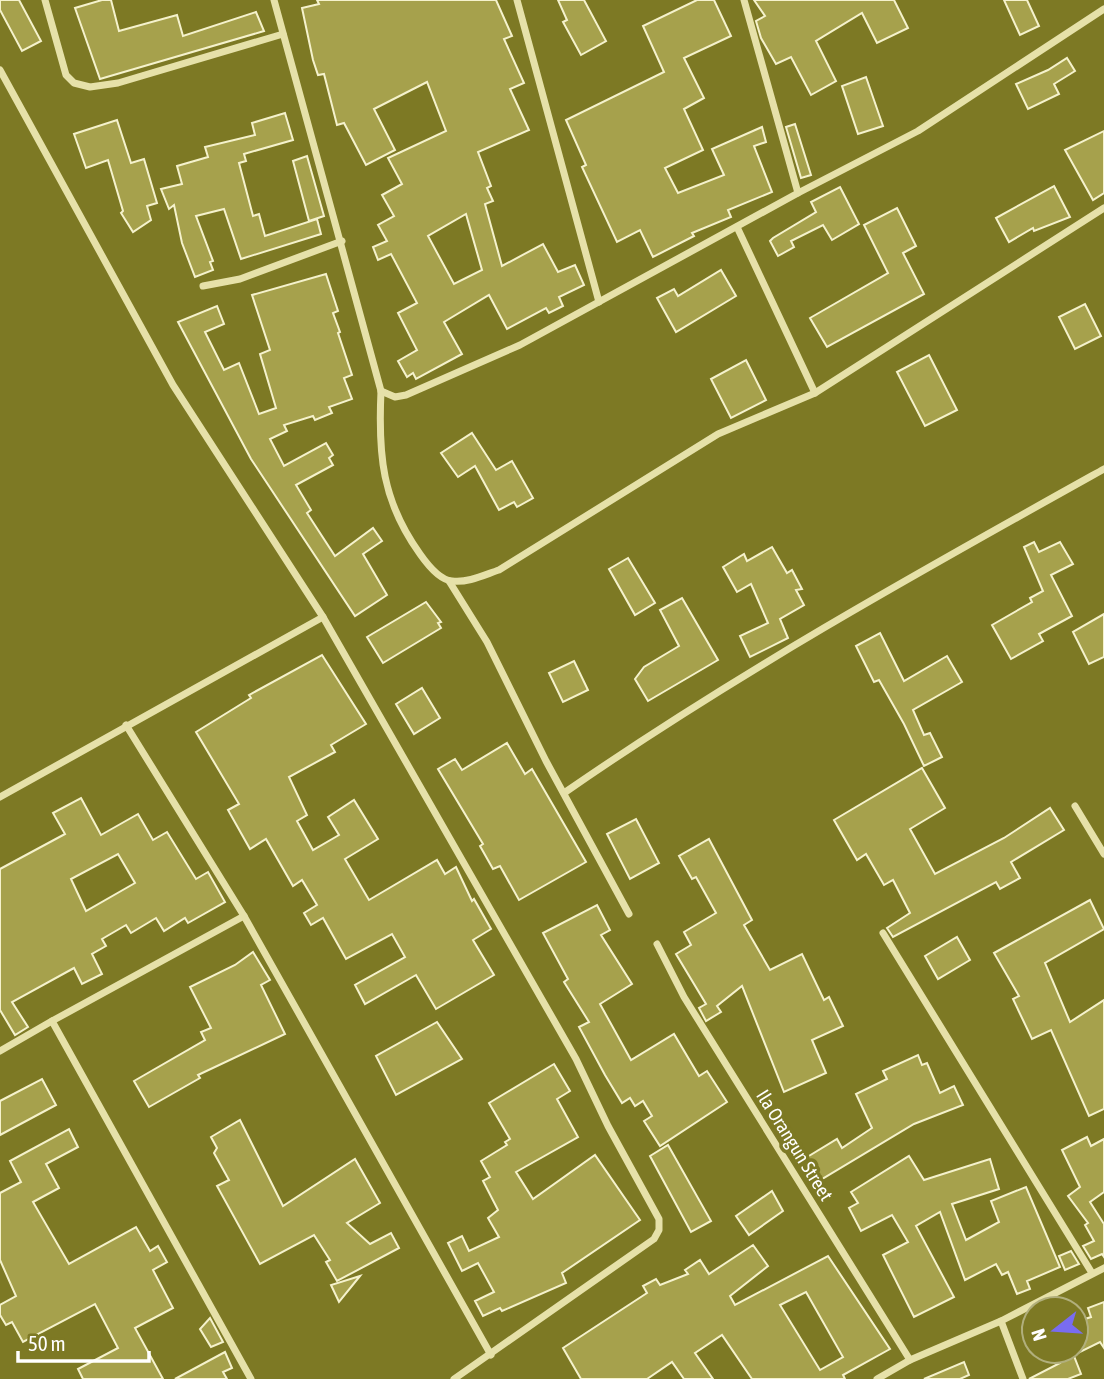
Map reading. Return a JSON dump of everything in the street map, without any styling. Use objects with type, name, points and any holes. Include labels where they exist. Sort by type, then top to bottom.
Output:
[{"type":"street","points":[[45,0],[66,75],[74,83],[90,86],[118,83],[283,34]]},
{"type":"street","points":[[274,0],[381,391],[381,454],[387,494],[400,526],[428,566],[449,581],[487,642],[629,914]]},
{"type":"street","points":[[517,0],[599,302]]},
{"type":"street","points":[[744,0],[799,193]]},
{"type":"street","points":[[381,391],[395,397],[407,396],[520,345],[918,131],[1104,9]]},
{"type":"street","points":[[0,70],[173,385],[323,617],[576,1059],[608,1126],[659,1219],[659,1230],[653,1239],[454,1379]]},
{"type":"street","points":[[449,581],[470,580],[499,570],[718,434],[815,393],[1104,208]]},
{"type":"street","points":[[737,227],[815,393]]},
{"type":"street","points":[[203,286],[240,279],[342,241]]},
{"type":"street","points":[[564,793],[675,717],[903,581],[1104,469]]},
{"type":"street","points":[[0,797],[323,617]]},
{"type":"street","points":[[125,725],[244,916],[491,1355]]},
{"type":"street","points":[[1075,806],[1104,854]]},
{"type":"street","points":[[0,1051],[244,916]]},
{"type":"street","points":[[883,933],[1092,1273]]},
{"type":"street","name":"Ila Orangun Street","points":[[657,944],[684,997],[910,1360]]},
{"type":"street","points":[[52,1021],[251,1379]]},
{"type":"street","points":[[877,1379],[910,1360],[1001,1321],[1104,1268]]},
{"type":"street","points":[[1001,1321],[1023,1379]]},
{"type":"building","points":[[0,0],[19,0],[41,41],[22,51],[0,10]]},
{"type":"building","points":[[111,0],[119,31],[177,15],[183,36],[256,12],[264,31],[100,79],[75,8]]},
{"type":"building","points":[[317,0],[496,0],[512,36],[504,39],[524,83],[510,89],[529,130],[478,152],[491,186],[487,188],[493,201],[485,204],[502,266],[543,244],[558,272],[575,265],[584,285],[559,297],[563,306],[549,313],[546,308],[507,329],[489,295],[444,322],[462,354],[416,379],[413,373],[407,377],[398,361],[417,350],[398,313],[417,303],[391,254],[378,260],[373,247],[387,241],[378,225],[394,216],[382,195],[402,184],[388,158],[446,131],[427,82],[374,109],[395,150],[366,165],[344,123],[337,125],[324,74],[318,75],[313,60],[302,8],[319,4]],"holes":[[[466,214],[482,270],[454,284],[428,236]]]},
{"type":"building","points":[[558,0],[584,0],[606,41],[581,55],[563,22],[567,20]]},
{"type":"building","points":[[697,0],[714,0],[731,36],[684,58],[704,98],[684,109],[703,150],[665,168],[678,193],[724,175],[712,149],[762,127],[766,142],[754,146],[772,192],[728,210],[731,217],[692,233],[694,236],[653,257],[640,230],[617,242],[582,167],[586,165],[566,120],[664,72],[643,26]]},
{"type":"building","points":[[754,0],[894,0],[908,28],[877,43],[862,13],[816,41],[836,81],[811,95],[791,57],[776,64],[761,38],[756,21],[765,16]]},
{"type":"building","points":[[1004,0],[1027,0],[1039,26],[1020,35]]},
{"type":"building","points":[[1067,58],[1075,71],[1054,84],[1059,94],[1028,109],[1016,84]]},
{"type":"building","points":[[866,77],[883,126],[858,134],[842,86]]},
{"type":"building","points":[[285,113],[293,140],[244,154],[246,161],[239,163],[253,216],[259,214],[265,236],[317,219],[321,234],[241,259],[224,209],[196,216],[213,261],[210,262],[213,270],[195,277],[182,243],[174,205],[169,209],[161,189],[182,184],[177,166],[208,157],[205,147],[255,135],[252,123]]},
{"type":"building","points":[[117,120],[131,163],[144,159],[157,203],[147,206],[151,220],[133,232],[121,213],[123,211],[108,160],[86,168],[74,134]]},
{"type":"building","points":[[795,124],[811,175],[801,178],[786,127]]},
{"type":"building","points":[[1104,131],[1104,193],[1093,200],[1065,150]]},
{"type":"building","points":[[307,156],[324,216],[309,221],[293,161]]},
{"type":"building","points":[[1054,186],[1070,217],[1034,231],[1033,228],[1009,242],[996,218]]},
{"type":"building","points":[[840,187],[859,224],[832,240],[823,225],[791,241],[794,247],[778,256],[770,241],[816,212],[811,202]]},
{"type":"building","points":[[897,208],[916,246],[903,253],[924,294],[827,347],[810,318],[888,273],[864,225]]},
{"type":"building","points":[[721,270],[736,296],[676,332],[657,298],[674,289],[678,296]]},
{"type":"building","points":[[326,274],[338,311],[333,313],[340,332],[338,333],[352,375],[344,378],[352,399],[329,407],[332,413],[315,420],[313,416],[284,425],[287,431],[270,439],[284,466],[326,443],[333,455],[329,458],[333,465],[296,485],[311,510],[307,513],[335,556],[373,528],[382,541],[363,554],[387,595],[355,616],[251,459],[178,322],[217,306],[224,324],[205,332],[224,370],[239,363],[259,414],[276,408],[260,354],[270,350],[252,295]]},
{"type":"building","points":[[1085,304],[1101,336],[1075,349],[1059,317]]},
{"type":"building","points":[[929,355],[957,410],[925,426],[897,372]]},
{"type":"building","points":[[746,360],[766,400],[731,418],[711,379]]},
{"type":"building","points":[[472,433],[496,470],[512,461],[533,498],[517,507],[514,502],[499,510],[475,466],[458,477],[441,453]]},
{"type":"building","points":[[1034,542],[1039,552],[1060,542],[1073,564],[1051,575],[1072,616],[1039,634],[1043,641],[1011,659],[992,625],[1032,602],[1030,598],[1043,591],[1024,547]]},
{"type":"building","points":[[772,547],[787,573],[792,570],[802,589],[796,590],[804,605],[780,619],[788,638],[750,657],[740,636],[768,623],[751,584],[737,592],[723,567],[744,554],[747,561]]},
{"type":"building","points":[[628,558],[655,603],[635,615],[609,569]]},
{"type":"building","points":[[682,598],[718,660],[648,701],[635,679],[644,667],[679,646],[660,610]]},
{"type":"building","points":[[426,602],[441,622],[438,623],[441,628],[383,663],[367,637]]},
{"type":"building","points":[[1104,614],[1104,657],[1089,664],[1073,632]]},
{"type":"building","points":[[880,633],[904,681],[947,656],[962,682],[913,710],[924,735],[930,733],[942,757],[924,766],[904,724],[879,680],[874,682],[856,646]]},
{"type":"building","points":[[322,655],[366,724],[331,745],[335,752],[289,777],[307,815],[297,821],[313,850],[339,835],[328,817],[354,800],[378,839],[345,859],[369,900],[437,860],[445,874],[456,867],[472,901],[474,899],[491,929],[473,940],[494,975],[436,1009],[416,975],[365,1004],[355,985],[405,957],[392,934],[346,959],[323,918],[311,925],[304,913],[317,905],[302,880],[293,886],[266,839],[250,849],[228,810],[239,804],[196,732],[251,698],[249,695]]},
{"type":"building","points":[[574,661],[588,690],[563,702],[549,673]]},
{"type":"building","points":[[422,688],[440,718],[414,734],[396,704]]},
{"type":"building","points":[[507,743],[525,774],[532,769],[586,862],[519,900],[500,866],[493,869],[480,846],[483,844],[438,769],[455,759],[462,770]]},
{"type":"building","points":[[922,768],[945,808],[910,829],[935,874],[1004,838],[1050,808],[1064,830],[1011,862],[1020,878],[1000,889],[996,882],[893,937],[887,928],[910,913],[893,880],[884,885],[866,854],[857,860],[834,820]]},
{"type":"building","points":[[81,798],[101,835],[138,814],[153,840],[167,832],[196,879],[208,872],[225,902],[188,923],[185,918],[164,931],[156,918],[131,933],[126,925],[102,939],[106,946],[92,954],[102,974],[82,984],[74,968],[12,1002],[28,1027],[15,1035],[0,1010],[0,869],[65,834],[53,813]],"holes":[[[118,854],[135,883],[86,911],[71,879]]]},
{"type":"building","points":[[636,819],[659,863],[630,879],[607,834]]},
{"type":"building","points":[[709,839],[752,920],[744,925],[770,970],[802,954],[824,1000],[829,997],[843,1026],[812,1040],[826,1073],[784,1092],[742,986],[717,1006],[721,1012],[706,1021],[699,1008],[706,1004],[676,954],[691,945],[684,932],[716,913],[696,877],[692,879],[679,856]]},
{"type":"building","points":[[1090,900],[1104,929],[1045,963],[1070,1022],[1104,1000],[1104,1109],[1089,1116],[1051,1030],[1032,1039],[1013,999],[1019,996],[994,953]]},
{"type":"building","points":[[597,905],[610,930],[601,935],[632,984],[600,1004],[631,1060],[674,1034],[699,1076],[707,1071],[727,1102],[660,1146],[644,1121],[652,1116],[643,1101],[635,1106],[630,1098],[622,1103],[605,1075],[579,1027],[589,1022],[564,982],[568,979],[543,933]]},
{"type":"building","points":[[957,937],[970,960],[938,979],[925,956]]},
{"type":"building","points":[[253,952],[270,980],[261,985],[285,1034],[198,1075],[200,1078],[149,1107],[134,1081],[205,1040],[201,1032],[211,1028],[190,987],[235,965]]},
{"type":"building","points":[[437,1022],[462,1059],[396,1095],[376,1056]]},
{"type":"building","points":[[918,1055],[922,1065],[927,1063],[940,1093],[954,1086],[963,1105],[914,1124],[812,1185],[799,1162],[837,1139],[842,1148],[872,1128],[856,1094],[887,1079],[883,1071]]},
{"type":"building","points":[[554,1064],[570,1091],[557,1099],[578,1137],[516,1172],[533,1199],[595,1155],[640,1220],[562,1273],[566,1283],[502,1311],[500,1308],[483,1316],[475,1301],[494,1292],[478,1263],[462,1271],[448,1243],[462,1236],[469,1251],[499,1237],[488,1218],[498,1210],[483,1181],[490,1177],[481,1161],[507,1145],[505,1142],[510,1139],[489,1103]]},
{"type":"building","points":[[42,1079],[56,1105],[0,1135],[0,1101]]},
{"type":"building","points":[[240,1120],[283,1206],[355,1159],[380,1203],[347,1223],[370,1244],[391,1233],[399,1248],[337,1281],[326,1262],[330,1260],[314,1235],[260,1264],[217,1186],[229,1180],[214,1153],[217,1148],[211,1137]]},
{"type":"building","points":[[69,1129],[78,1147],[46,1164],[59,1188],[33,1202],[69,1264],[136,1227],[150,1251],[158,1246],[167,1262],[153,1270],[173,1308],[135,1328],[163,1379],[83,1379],[78,1369],[118,1348],[95,1304],[23,1342],[12,1322],[6,1325],[0,1315],[0,1305],[16,1296],[0,1260],[0,1193],[21,1182],[10,1161]]},
{"type":"building","points":[[1087,1137],[1091,1146],[1104,1139],[1104,1192],[1090,1202],[1104,1224],[1104,1257],[1102,1254],[1091,1259],[1083,1246],[1094,1241],[1085,1225],[1088,1223],[1068,1196],[1080,1187],[1062,1150]]},
{"type":"building","points":[[668,1145],[711,1221],[691,1232],[650,1156]]},
{"type":"building","points":[[909,1156],[924,1180],[990,1159],[999,1189],[952,1204],[966,1240],[999,1222],[991,1201],[1026,1187],[1060,1267],[1027,1281],[1030,1289],[1017,1294],[1008,1272],[1002,1275],[996,1264],[965,1280],[940,1212],[916,1226],[954,1297],[914,1317],[883,1255],[908,1242],[892,1215],[861,1231],[849,1208],[858,1203],[851,1192]]},
{"type":"building","points":[[772,1191],[783,1211],[749,1235],[736,1216]]},
{"type":"building","points":[[753,1245],[768,1266],[730,1296],[735,1305],[828,1256],[890,1349],[843,1375],[845,1379],[752,1379],[722,1335],[695,1353],[713,1379],[684,1379],[672,1362],[647,1379],[581,1379],[563,1348],[647,1293],[643,1286],[656,1279],[660,1285],[688,1274],[685,1270],[700,1260],[709,1274]],"holes":[[[806,1292],[843,1357],[820,1370],[780,1305]]]},
{"type":"building","points":[[1071,1251],[1079,1264],[1065,1270],[1059,1256]]},
{"type":"building","points":[[360,1276],[339,1302],[331,1285]]},
{"type":"building","points":[[1104,1302],[1104,1348],[1100,1342],[1090,1347],[1090,1307]]},
{"type":"building","points":[[210,1318],[223,1342],[211,1347],[200,1329]]},
{"type":"building","points":[[225,1352],[232,1368],[223,1372],[227,1379],[175,1379]]},
{"type":"building","points":[[964,1362],[969,1375],[960,1379],[924,1379]]},
{"type":"building","points":[[1056,1365],[1077,1365],[1081,1374],[1068,1379],[1029,1379]]}]
